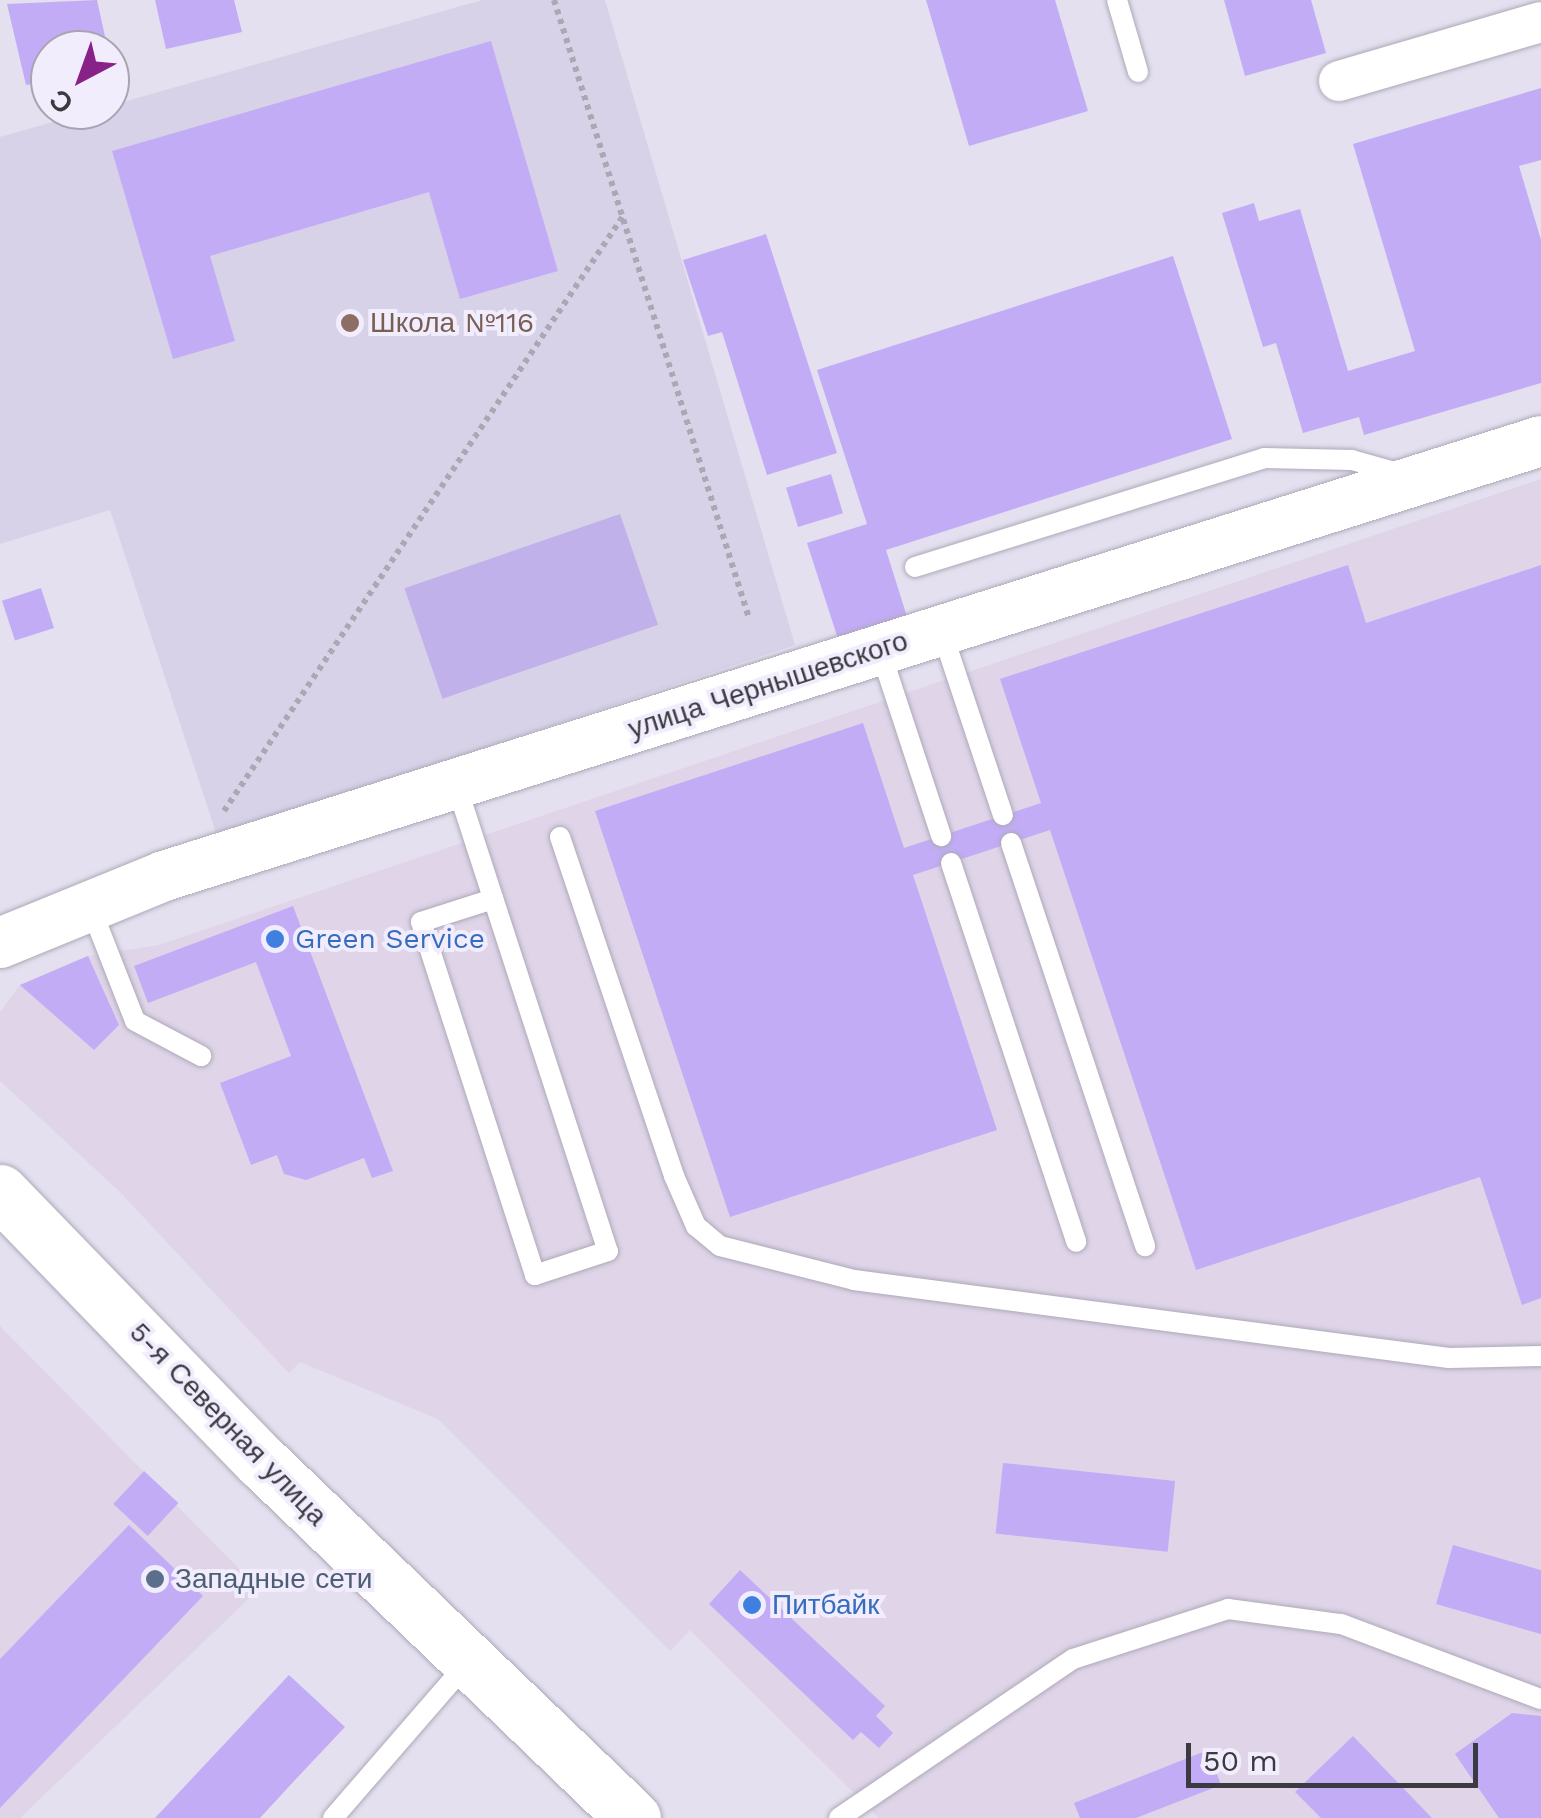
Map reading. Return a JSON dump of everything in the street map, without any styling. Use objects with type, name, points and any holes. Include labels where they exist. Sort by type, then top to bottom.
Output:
[{"type":"main road","name":"5-я Северная улица","points":[[0,1192],[468,1662],[633,1818]]},
{"type":"street","points":[[1338,81],[1541,22]]},
{"type":"street","name":"улица Чернышевского","points":[[2,931],[1541,441]]},
{"type":"lane","points":[[1117,0],[1138,72]]},
{"type":"lane","points":[[915,567],[1264,458],[1352,460],[1416,481]]},
{"type":"lane","points":[[941,630],[1002,816]]},
{"type":"lane","points":[[880,650],[941,836]]},
{"type":"lane","points":[[456,784],[608,1251],[535,1275],[420,922],[493,899]]},
{"type":"lane","points":[[560,837],[674,1176],[696,1226],[720,1246],[854,1280],[1450,1358],[1541,1356]]},
{"type":"lane","points":[[1012,843],[1145,1246]]},
{"type":"lane","points":[[950,863],[1076,1242]]},
{"type":"lane","points":[[90,904],[135,1021],[202,1056]]},
{"type":"lane","points":[[839,1818],[1074,1660],[1228,1609],[1341,1624],[1541,1699]]},
{"type":"lane","points":[[333,1818],[468,1662]]},
{"type":"path","points":[[554,0],[749,618]]},
{"type":"path","points":[[224,823],[622,216]]},
{"type":"shaded area","name":"Школа №116","points":[[482,0],[605,0],[795,645],[217,836],[110,510],[0,544],[0,137],[30,128],[130,130],[130,100]]},
{"type":"shaded area","points":[[1541,479],[1541,1818],[879,1818],[690,1630],[670,1651],[438,1419],[300,1362],[289,1373],[120,1192],[0,1081],[0,1012],[20,985],[87,956],[159,945]]},
{"type":"shaded area","points":[[620,514],[658,625],[443,699],[404,588]]},
{"type":"shaded area","points":[[0,1326],[259,1589],[20,1818],[0,1818]]},
{"type":"building","points":[[97,0],[104,30],[30,30],[30,84],[26,85],[7,4]]},
{"type":"building","points":[[155,0],[234,0],[242,32],[166,49]]},
{"type":"building","points":[[926,0],[1055,0],[1088,111],[969,146]]},
{"type":"building","points":[[1224,0],[1311,0],[1326,53],[1245,76]]},
{"type":"building","points":[[491,41],[558,271],[460,299],[429,192],[210,256],[235,341],[173,359],[112,151]]},
{"type":"building","points":[[1541,88],[1541,160],[1519,166],[1541,240],[1541,383],[1364,435],[1359,417],[1303,433],[1276,343],[1263,347],[1222,213],[1254,203],[1259,221],[1300,209],[1348,371],[1415,351],[1353,144]]},
{"type":"building","points":[[766,234],[837,453],[767,475],[722,332],[708,336],[683,260]]},
{"type":"building","points":[[1173,256],[1232,439],[886,550],[909,623],[840,645],[807,543],[867,524],[817,370]]},
{"type":"building","points":[[831,474],[843,513],[798,527],[786,488]]},
{"type":"building","points":[[1348,565],[1366,623],[1541,565],[1541,1298],[1522,1305],[1480,1177],[1196,1270],[1050,830],[913,875],[997,1130],[730,1217],[595,811],[863,723],[904,848],[1041,803],[1000,679]]},
{"type":"building","points":[[41,588],[54,628],[15,641],[2,601]]},
{"type":"building","points":[[293,906],[393,1171],[372,1178],[364,1158],[306,1180],[284,1174],[277,1155],[251,1165],[220,1083],[291,1056],[256,962],[148,1003],[134,966]]},
{"type":"building","points":[[88,956],[119,1025],[94,1050],[20,985]]},
{"type":"building","points":[[1003,1463],[1175,1481],[1168,1552],[996,1534]]},
{"type":"building","points":[[144,1471],[178,1503],[148,1536],[113,1504]]},
{"type":"building","points":[[129,1525],[203,1596],[0,1808],[0,1659]]},
{"type":"building","points":[[1453,1545],[1541,1570],[1541,1634],[1436,1604]]},
{"type":"building","points":[[740,1570],[885,1706],[876,1716],[893,1733],[879,1748],[861,1732],[853,1740],[709,1604]]},
{"type":"building","points":[[289,1675],[345,1727],[260,1818],[155,1818]]},
{"type":"building","points":[[1512,1713],[1541,1716],[1541,1818],[1499,1818],[1455,1754]]},
{"type":"building","points":[[1353,1736],[1432,1818],[1321,1818],[1295,1792]]},
{"type":"building","points":[[1208,1750],[1221,1785],[1136,1818],[1080,1818],[1074,1803]]},
{"type":"place","name":"Школа №116","points":[[350,323]]},
{"type":"place","name":"Green Service","points":[[275,939]]},
{"type":"place","name":"Западные сети","points":[[155,1579]]},
{"type":"place","name":"Питбайк","points":[[752,1605]]}]
